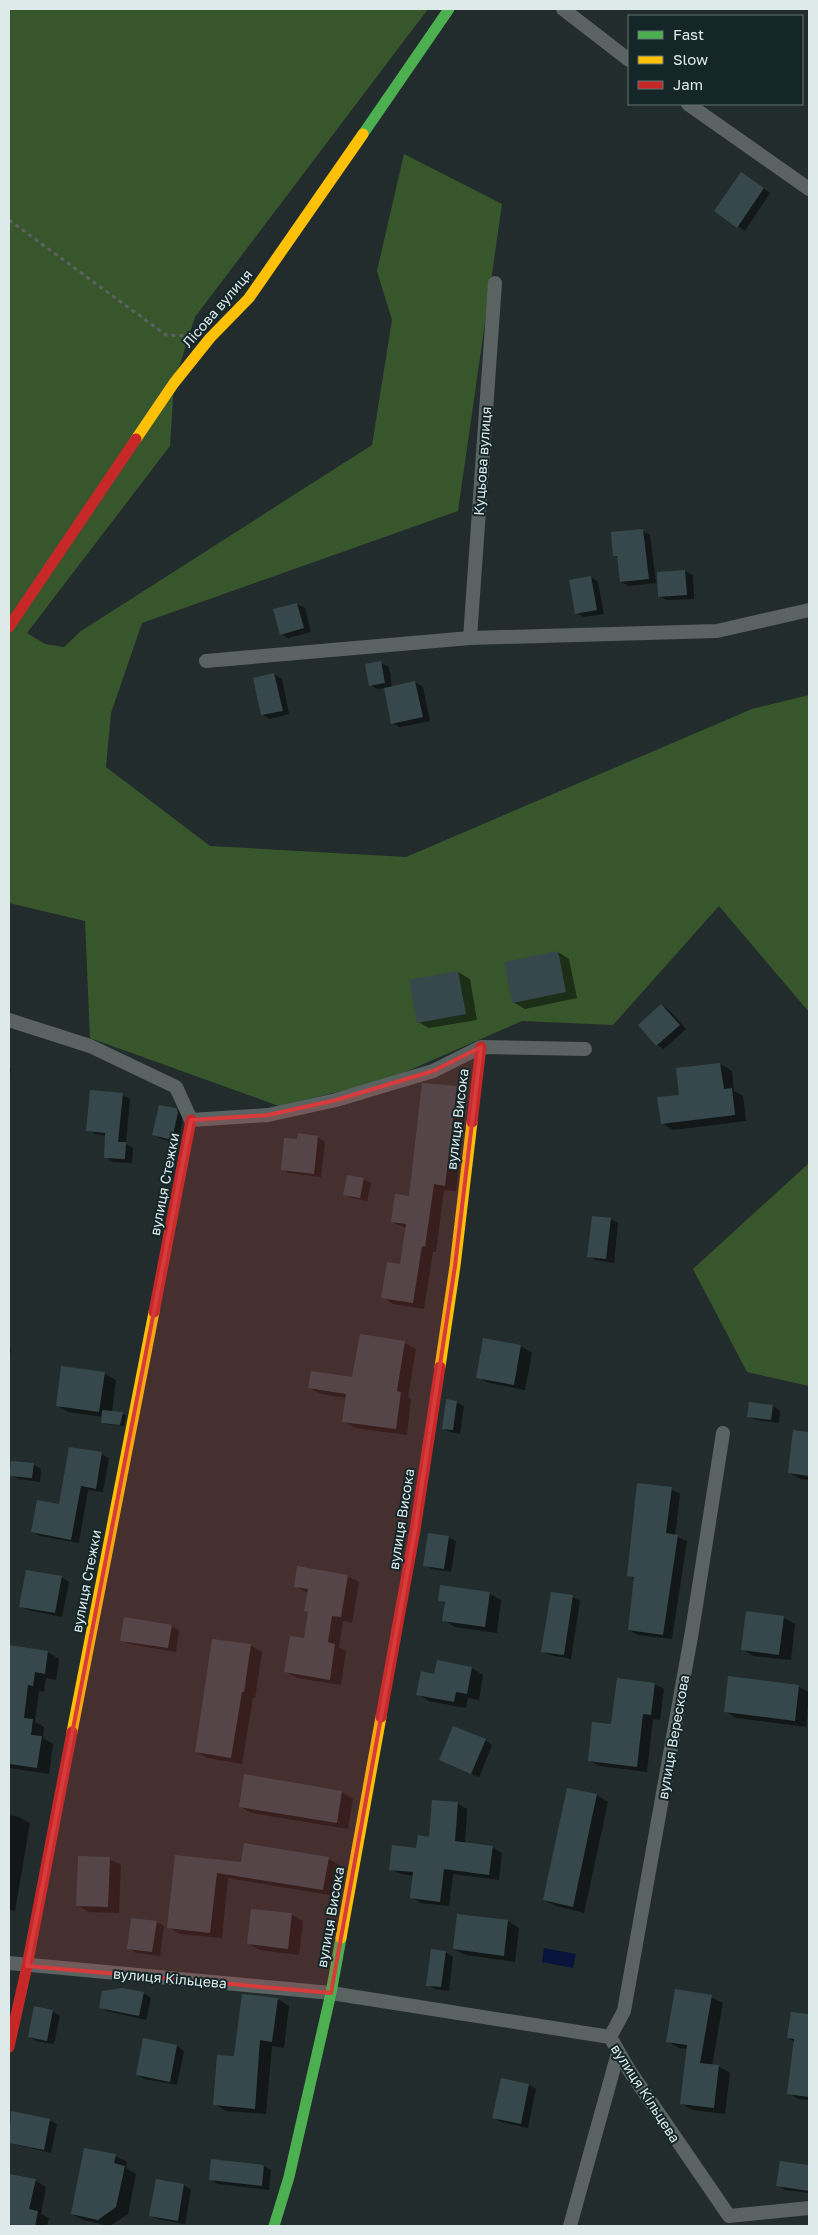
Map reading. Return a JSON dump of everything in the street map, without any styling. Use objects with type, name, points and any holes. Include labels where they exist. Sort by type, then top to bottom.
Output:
[{"type":"street","name":"Лісова вулиця","points":[[9,627],[174,383],[210,338],[249,298],[449,9]]},
{"type":"street","points":[[563,9],[628,59]]},
{"type":"street","points":[[689,105],[809,189]]},
{"type":"street","name":"Куцьова вулиця","points":[[470,638],[495,283]]},
{"type":"street","points":[[206,661],[470,638],[717,631],[809,610]]},
{"type":"street","points":[[9,1020],[90,1046],[176,1087],[192,1120],[268,1115],[336,1100],[433,1071],[481,1047],[585,1049]]},
{"type":"street","name":"вулиця Висока","points":[[331,1993],[415,1530],[455,1266],[481,1047]]},
{"type":"street","name":"вулиця Стежки","points":[[9,2047],[27,1966],[192,1120]]},
{"type":"street","name":"вулиця Верескова","points":[[610,2036],[624,2011],[692,1631],[723,1434]]},
{"type":"street","name":"вулиця Кільцева","points":[[9,1963],[331,1993],[610,2036],[618,2053],[732,2221],[809,2208]]},
{"type":"street","points":[[274,2226],[289,2177],[331,1993]]},
{"type":"street","points":[[570,2226],[618,2053]]},
{"type":"path","points":[[9,220],[166,335],[210,338]]},
{"type":"highlighted area","points":[[481,1047],[455,1266],[415,1530],[331,1993],[27,1966],[191,1120],[268,1115],[336,1100],[433,1071]]},
{"type":"green space","points":[[9,9],[428,9],[195,317],[174,383],[170,446],[27,633],[45,644],[64,647],[81,631],[372,445],[392,320],[377,271],[404,154],[502,204],[458,511],[142,623],[111,713],[106,767],[210,846],[406,857],[752,709],[809,695],[809,1012],[719,906],[613,1025],[522,1021],[387,1080],[279,1106],[90,1038],[85,921],[9,903]]},
{"type":"green space","points":[[809,1163],[809,1386],[747,1372],[693,1269]]},
{"type":"water","points":[[544,1948],[576,1954],[573,1968],[542,1962]]},
{"type":"building","points":[[741,172],[764,188],[737,228],[714,211]]},
{"type":"building","points":[[643,529],[649,579],[620,582],[617,556],[613,556],[611,532]]},
{"type":"building","points":[[685,570],[687,595],[658,597],[657,572]]},
{"type":"building","points":[[591,576],[597,610],[575,614],[569,580]]},
{"type":"building","points":[[297,603],[304,628],[280,635],[273,609]]},
{"type":"building","points":[[381,661],[385,683],[369,686],[365,664]]},
{"type":"building","points":[[274,673],[283,711],[261,715],[253,678]]},
{"type":"building","points":[[415,681],[423,717],[391,724],[384,688]]},
{"type":"building","points":[[558,951],[566,992],[512,1003],[504,962]]},
{"type":"building","points":[[458,971],[466,1014],[417,1023],[409,980]]},
{"type":"building","points":[[661,1004],[680,1025],[656,1046],[638,1025]]},
{"type":"building","points":[[720,1063],[724,1089],[732,1088],[735,1115],[661,1124],[657,1097],[679,1095],[676,1068]]},
{"type":"building","points":[[422,1083],[457,1086],[445,1186],[434,1184],[425,1247],[422,1246],[413,1303],[381,1298],[387,1262],[400,1264],[406,1224],[391,1222],[395,1194],[409,1196]]},
{"type":"building","points":[[90,1090],[123,1093],[118,1142],[126,1142],[125,1159],[104,1158],[105,1133],[86,1131]]},
{"type":"building","points":[[159,1105],[176,1108],[178,1112],[172,1140],[152,1135]]},
{"type":"building","points":[[298,1133],[318,1136],[314,1174],[281,1170],[284,1138],[297,1139]]},
{"type":"building","points":[[347,1175],[364,1178],[360,1198],[343,1195]]},
{"type":"building","points":[[592,1216],[611,1218],[606,1259],[587,1257]]},
{"type":"building","points":[[360,1334],[405,1341],[397,1391],[401,1392],[396,1429],[342,1422],[346,1394],[308,1388],[311,1371],[352,1377]]},
{"type":"building","points":[[483,1338],[521,1345],[514,1385],[476,1378]]},
{"type":"building","points":[[61,1366],[105,1372],[99,1412],[56,1406]]},
{"type":"building","points":[[446,1399],[457,1401],[453,1430],[442,1429]]},
{"type":"building","points":[[749,1402],[773,1405],[771,1420],[747,1417]]},
{"type":"building","points":[[102,1410],[123,1412],[120,1425],[101,1423]]},
{"type":"building","points":[[793,1430],[809,1432],[809,1476],[788,1473]]},
{"type":"building","points":[[69,1447],[102,1452],[96,1489],[81,1486],[71,1540],[31,1532],[37,1500],[59,1504]]},
{"type":"building","points":[[11,1461],[34,1463],[32,1478],[9,1476]]},
{"type":"building","points":[[637,1483],[672,1487],[666,1533],[678,1535],[663,1635],[628,1630],[634,1577],[627,1576]]},
{"type":"building","points":[[428,1533],[449,1536],[444,1569],[423,1566]]},
{"type":"building","points":[[297,1566],[348,1575],[341,1617],[332,1616],[328,1642],[335,1644],[330,1680],[284,1672],[290,1636],[304,1638],[308,1612],[304,1611],[308,1589],[294,1587]]},
{"type":"building","points":[[26,1570],[62,1576],[55,1613],[19,1607]]},
{"type":"building","points":[[440,1585],[490,1592],[485,1627],[442,1621],[445,1602],[438,1601]]},
{"type":"building","points":[[551,1592],[573,1595],[564,1655],[541,1652]]},
{"type":"building","points":[[746,1611],[784,1616],[779,1655],[741,1650]]},
{"type":"building","points":[[124,1617],[172,1625],[168,1648],[120,1641]]},
{"type":"building","points":[[212,1639],[251,1644],[231,1758],[195,1752]]},
{"type":"building","points":[[9,1645],[48,1651],[45,1674],[35,1672],[33,1686],[28,1685],[24,1718],[33,1719],[31,1735],[42,1736],[37,1768],[9,1764]]},
{"type":"building","points":[[437,1660],[472,1667],[467,1694],[456,1692],[454,1702],[416,1695],[421,1671],[434,1674]]},
{"type":"building","points":[[728,1676],[799,1685],[795,1721],[724,1712]]},
{"type":"building","points":[[617,1678],[655,1683],[651,1715],[643,1714],[637,1767],[588,1761],[592,1722],[611,1724]]},
{"type":"building","points":[[453,1726],[486,1739],[471,1774],[439,1760]]},
{"type":"building","points":[[244,1774],[342,1791],[337,1823],[239,1807]]},
{"type":"building","points":[[567,1788],[597,1794],[573,1907],[543,1900]]},
{"type":"building","points":[[432,1800],[458,1802],[455,1841],[493,1846],[489,1875],[444,1869],[440,1902],[410,1898],[413,1872],[389,1870],[392,1845],[416,1848],[418,1835],[429,1837]]},
{"type":"building","points":[[244,1843],[329,1857],[323,1890],[217,1873],[210,1933],[167,1928],[175,1855],[241,1862]]},
{"type":"building","points":[[78,1856],[110,1857],[108,1907],[76,1906]]},
{"type":"building","points":[[251,1909],[292,1913],[288,1949],[247,1944]]},
{"type":"building","points":[[457,1914],[508,1920],[504,1956],[453,1949]]},
{"type":"building","points":[[131,1918],[157,1921],[152,1952],[127,1949]]},
{"type":"building","points":[[431,1949],[446,1951],[441,1987],[426,1986]]},
{"type":"building","points":[[122,1988],[144,1992],[139,2016],[99,2008],[102,1991]]},
{"type":"building","points":[[675,1989],[712,1995],[700,2063],[719,2065],[714,2108],[680,2104],[687,2045],[666,2042]]},
{"type":"building","points":[[242,1994],[278,1998],[272,2042],[260,2040],[255,2109],[213,2105],[217,2055],[234,2056]]},
{"type":"building","points":[[34,2006],[53,2010],[47,2041],[28,2037]]},
{"type":"building","points":[[791,2012],[809,2014],[809,2097],[787,2094],[794,2039],[787,2038]]},
{"type":"building","points":[[143,2038],[177,2045],[170,2082],[136,2075]]},
{"type":"building","points":[[501,2078],[529,2084],[521,2124],[492,2118]]},
{"type":"building","points":[[11,2111],[50,2119],[44,2150],[9,2143]]},
{"type":"building","points":[[84,2148],[116,2154],[114,2163],[125,2166],[116,2207],[98,2220],[71,2214]]},
{"type":"building","points":[[211,2159],[264,2165],[262,2186],[209,2180]]},
{"type":"building","points":[[780,2161],[809,2165],[809,2191],[776,2186]]},
{"type":"building","points":[[9,2174],[36,2179],[29,2209],[38,2211],[35,2226],[9,2225]]},
{"type":"building","points":[[156,2179],[184,2184],[178,2221],[149,2216]]},
{"type":"traffic: fast","points":[[363,134],[449,9]]},
{"type":"traffic: fast","points":[[274,2226],[289,2177],[331,1993],[341,1938]]},
{"type":"traffic: slow","points":[[136,439],[174,383],[210,338],[249,298],[363,134]]},
{"type":"traffic: slow","points":[[440,1367],[455,1266],[472,1122]]},
{"type":"traffic: slow","points":[[72,1732],[154,1312]]},
{"type":"traffic: slow","points":[[341,1938],[381,1717]]},
{"type":"traffic: jam","points":[[9,627],[136,439]]},
{"type":"traffic: jam","points":[[472,1122],[481,1047]]},
{"type":"traffic: jam","points":[[154,1312],[191,1120]]},
{"type":"traffic: jam","points":[[381,1717],[415,1530],[440,1367]]},
{"type":"traffic: jam","points":[[9,2047],[27,1966],[72,1732]]}]
